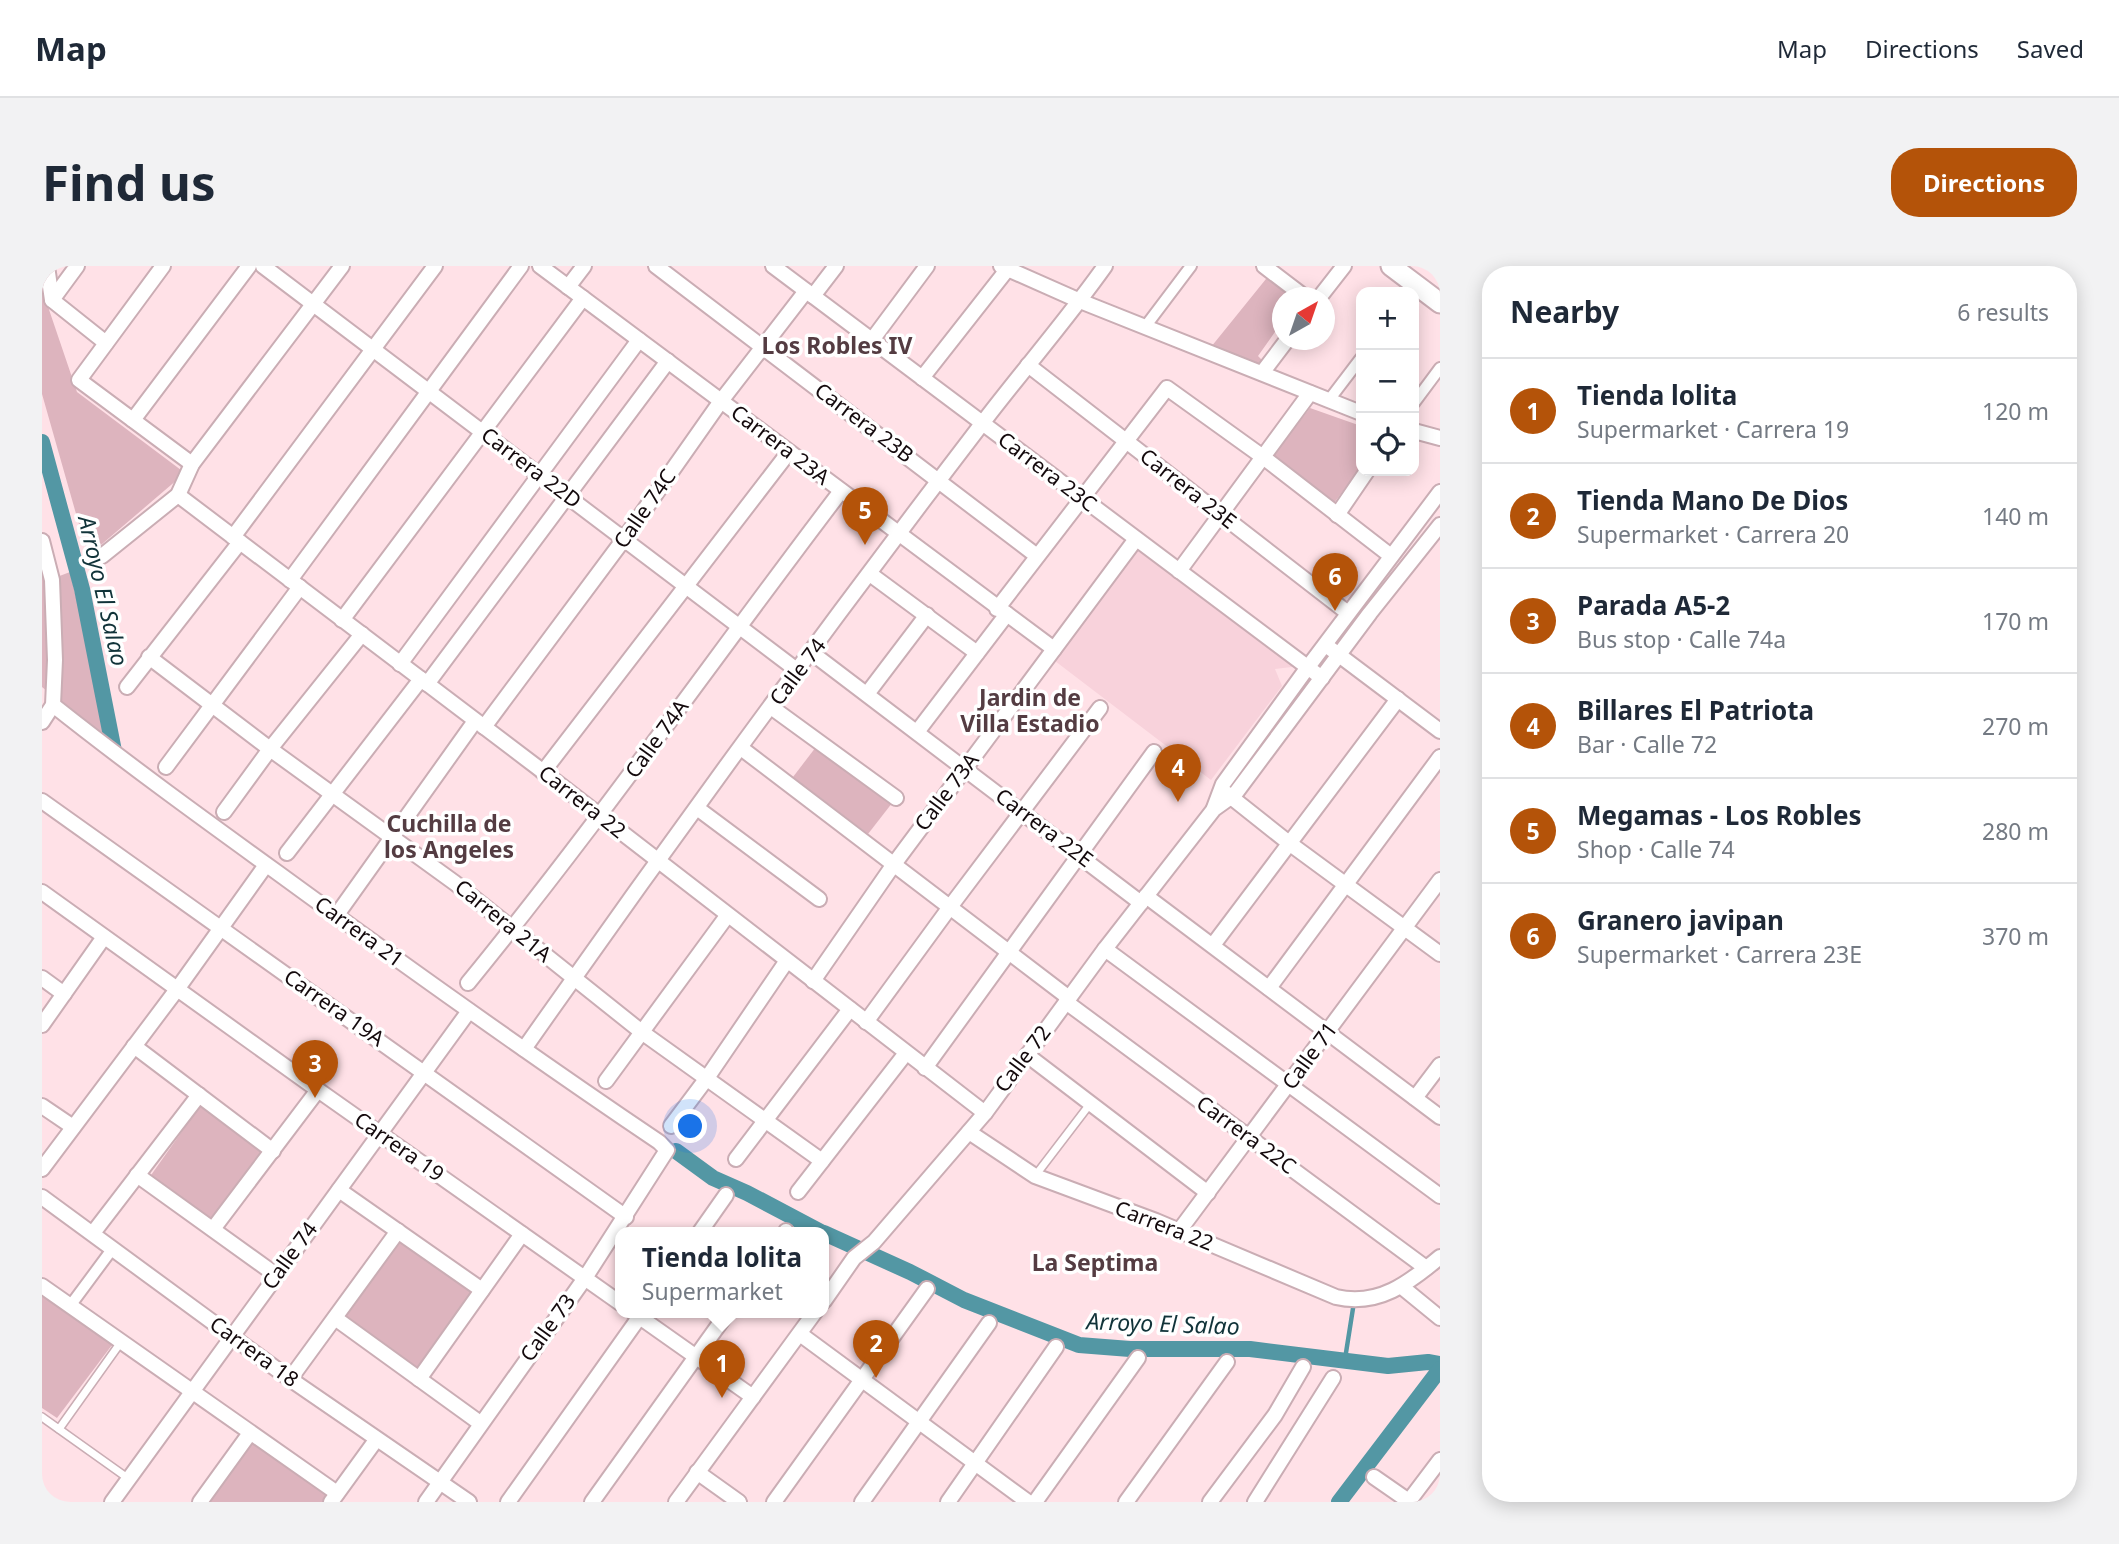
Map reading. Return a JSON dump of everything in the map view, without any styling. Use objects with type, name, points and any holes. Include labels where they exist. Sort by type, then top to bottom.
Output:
[{"type":"street","points":[[47,266],[52,300],[106,343]]},
{"type":"street","points":[[52,300],[77,266]]},
{"type":"street","points":[[163,266],[79,380],[192,464]]},
{"type":"street","points":[[133,420],[249,266]]},
{"type":"street","name":"Carrera 22D","points":[[263,266],[799,671]]},
{"type":"street","points":[[102,556],[178,495],[192,464],[342,266]]},
{"type":"street","points":[[127,687],[435,266]]},
{"type":"street","points":[[166,767],[212,705],[428,391],[521,266]]},
{"type":"street","name":"Carrera 23A","points":[[540,266],[1054,649]]},
{"type":"street","points":[[568,287],[584,266]]},
{"type":"street","name":"Carrera 23B","points":[[656,266],[1037,556]]},
{"type":"street","name":"Carrera 23C","points":[[773,266],[1322,678]]},
{"type":"street","name":"Calle 74C","points":[[336,916],[392,837],[624,539],[721,401],[763,347],[836,266]]},
{"type":"street","points":[[872,340],[927,266]]},
{"type":"street","name":"Calle 74","points":[[524,1049],[656,861],[982,423],[1105,266]]},
{"type":"street","points":[[1145,327],[1191,266]]},
{"type":"street","points":[[1264,266],[1292,287]]},
{"type":"street","points":[[1328,287],[1344,266]]},
{"type":"street","points":[[1391,266],[1412,287]]},
{"type":"street","points":[[922,378],[1006,267],[1080,301],[1356,411]]},
{"type":"street","points":[[1419,292],[1440,303]]},
{"type":"street","points":[[342,620],[583,298]]},
{"type":"street","points":[[400,664],[639,340]]},
{"type":"street","points":[[1262,373],[1279,350]]},
{"type":"street","points":[[287,853],[332,793],[424,681],[668,361]]},
{"type":"street","name":"Carrera 23E","points":[[1028,365],[1348,613]]},
{"type":"street","points":[[1329,400],[1356,365]]},
{"type":"street","points":[[1419,396],[1440,368]]},
{"type":"street","points":[[917,732],[977,653],[1037,556],[1167,388],[1263,457],[1391,556]]},
{"type":"street","points":[[1179,571],[1310,393]]},
{"type":"street","points":[[1419,432],[1440,438]]},
{"type":"street","points":[[543,772],[789,452]]},
{"type":"street","points":[[1338,515],[1364,476]]},
{"type":"street","name":"Calle 74A","points":[[468,983],[601,816],[841,491]]},
{"type":"street","name":"Calle 72","points":[[1226,793],[1308,667],[1440,492]]},
{"type":"street","name":"Carrera 22","points":[[178,495],[985,1112]]},
{"type":"street","name":"Calle 72","points":[[829,1294],[854,1258],[874,1242],[985,1112],[1143,899],[1226,793],[1322,678],[1440,525]]},
{"type":"street","name":"Calle 73A","points":[[813,981],[894,864],[1136,539]]},
{"type":"street","points":[[42,541],[52,580],[55,660],[53,705],[42,722]]},
{"type":"street","points":[[870,574],[977,653]]},
{"type":"street","points":[[867,694],[927,615]]},
{"type":"street","points":[[225,812],[270,749],[362,634]]},
{"type":"street","points":[[1325,644],[1440,731]]},
{"type":"street","name":"Carrera 22E","points":[[812,653],[1079,855],[1213,946],[1440,1117]]},
{"type":"street","name":"Carrera 21A","points":[[149,657],[513,928],[643,1033],[822,1161]]},
{"type":"street","points":[[1213,946],[1398,699]]},
{"type":"street","name":"Carrera 21","points":[[53,705],[113,753],[336,916],[659,1142],[668,1153]]},
{"type":"street","points":[[771,707],[896,798]]},
{"type":"street","points":[[866,1022],[1100,708]]},
{"type":"street","points":[[741,748],[1008,951],[1067,1000]]},
{"type":"street","points":[[925,1068],[1154,752]]},
{"type":"street","points":[[1269,988],[1440,757]]},
{"type":"street","points":[[1226,793],[1440,954]]},
{"type":"street","name":"Carrera 19A","points":[[42,800],[626,1217]]},
{"type":"street","points":[[697,808],[819,899]]},
{"type":"street","points":[[42,1169],[178,988],[266,865]]},
{"type":"street","name":"Calle 71","points":[[1179,1231],[1440,881]]},
{"type":"street","name":"Carrera 19","points":[[42,892],[615,1299]]},
{"type":"street","points":[[606,1081],[727,916]]},
{"type":"street","points":[[42,1025],[104,936]]},
{"type":"street","points":[[1105,949],[1440,1196]]},
{"type":"street","points":[[671,1126],[786,962]]},
{"type":"street","points":[[42,978],[64,994]]},
{"type":"street","name":"Carrera 22C","points":[[1067,1000],[1426,1268]]},
{"type":"street","points":[[736,1159],[850,1009]]},
{"type":"street","name":"Calle 74","points":[[112,1502],[469,1011]]},
{"type":"street","points":[[134,1046],[273,1151]]},
{"type":"street","points":[[798,1192],[906,1053]]},
{"type":"street","points":[[1027,1055],[1208,1193]]},
{"type":"street","points":[[1415,1098],[1440,1065]]},
{"type":"street","points":[[213,1229],[318,1090]]},
{"type":"street","points":[[93,1233],[200,1095]]},
{"type":"street","points":[[42,1106],[73,1127]]},
{"type":"street","name":"Carrera 22","points":[[969,1132],[1035,1176],[1179,1231],[1336,1297],[1355,1302],[1402,1287]]},
{"type":"street","name":"Calle 73","points":[[619,1227],[668,1153]]},
{"type":"street","points":[[137,1175],[276,1275]]},
{"type":"street","points":[[339,1190],[482,1290]]},
{"type":"street","points":[[704,1227],[726,1195]]},
{"type":"street","name":"Carrera 18","points":[[42,1197],[290,1379],[469,1502]]},
{"type":"street","points":[[290,1379],[398,1231]]},
{"type":"street","name":"Calle 73","points":[[426,1502],[615,1233]]},
{"type":"street","points":[[418,1379],[522,1234]]},
{"type":"street","points":[[70,1306],[113,1248]]},
{"type":"street","points":[[1440,1257],[1402,1287],[1440,1318]]},
{"type":"street","points":[[42,1286],[250,1433],[334,1498],[376,1440]]},
{"type":"street","points":[[774,1502],[927,1289]]},
{"type":"street","points":[[335,1318],[480,1423]]},
{"type":"street","points":[[509,1502],[636,1318]]},
{"type":"street","points":[[644,1318],[753,1398]]},
{"type":"street","points":[[592,1502],[723,1318]]},
{"type":"street","points":[[676,1502],[811,1318]]},
{"type":"street","points":[[862,1502],[989,1323]]},
{"type":"street","points":[[800,1334],[1028,1502]]},
{"type":"street","points":[[948,1502],[1056,1347]]},
{"type":"street","points":[[1035,1502],[1138,1357]]},
{"type":"street","points":[[1126,1502],[1227,1362]]},
{"type":"street","points":[[1210,1502],[1275,1415],[1304,1367]]},
{"type":"street","points":[[1255,1502],[1334,1378]]},
{"type":"street","points":[[200,1502],[250,1433]]},
{"type":"street","points":[[1374,1477],[1410,1502],[1440,1460]]},
{"type":"street","points":[[697,1472],[739,1502]]},
{"type":"lane","points":[[1035,1176],[1090,1104]]},
{"type":"lane","points":[[59,1429],[122,1342]]},
{"type":"lane","points":[[42,1417],[129,1479]]},
{"type":"shaded area","points":[[1270,274],[1286,287],[1272,287],[1272,336],[1258,356],[1264,362],[1260,368],[1211,347]]},
{"type":"shaded area","points":[[42,289],[77,392],[185,473],[88,556],[42,394]]},
{"type":"shaded area","points":[[1310,408],[1356,424],[1356,474],[1334,503],[1272,457]]},
{"type":"shaded area","points":[[1140,547],[1300,666],[1275,669],[1282,686],[1211,780],[1055,661]]},
{"type":"shaded area","points":[[42,558],[49,580],[70,572],[110,742],[42,687]]},
{"type":"shaded area","points":[[819,743],[896,798],[868,834],[793,777]]},
{"type":"shaded area","points":[[202,1103],[265,1148],[211,1223],[149,1178]]},
{"type":"shaded area","points":[[398,1236],[476,1292],[420,1372],[340,1316]]},
{"type":"shaded area","points":[[42,1296],[112,1345],[57,1418],[42,1408]]},
{"type":"shaded area","points":[[252,1439],[331,1495],[326,1502],[207,1502]]},
{"type":"waterway","name":"Arroyo El Salao","points":[[42,442],[82,589],[114,751]]},
{"type":"waterway","name":"Arroyo El Salao","points":[[676,1151],[713,1178],[812,1227]]},
{"type":"waterway","name":"Arroyo El Salao","points":[[829,1235],[964,1300],[1079,1345],[1130,1349],[1250,1349],[1388,1366],[1428,1362],[1440,1364]]},
{"type":"waterway","points":[[1345,1359],[1354,1302]]},
{"type":"waterway","points":[[1339,1502],[1440,1369]]},
{"type":"place","name":"Megamas - Los Robles","points":[[865,545]]},
{"type":"place","name":"Granero javipan","points":[[1335,611]]},
{"type":"place","name":"Billares El Patriota","points":[[1178,802]]},
{"type":"place","name":"Parada A5-2","points":[[315,1098]]},
{"type":"place","name":"Tienda Mano De Dios","points":[[876,1378]]},
{"type":"place","name":"Tienda lolita","points":[[722,1398]]},
{"type":"district","name":"Los Robles IV","points":[[837,346]]},
{"type":"district","name":"Jardin de Villa Estadio","points":[[1030,711]]},
{"type":"district","name":"Cuchilla de los Angeles","points":[[449,837]]},
{"type":"district","name":"La Septima","points":[[1095,1263]]}]
